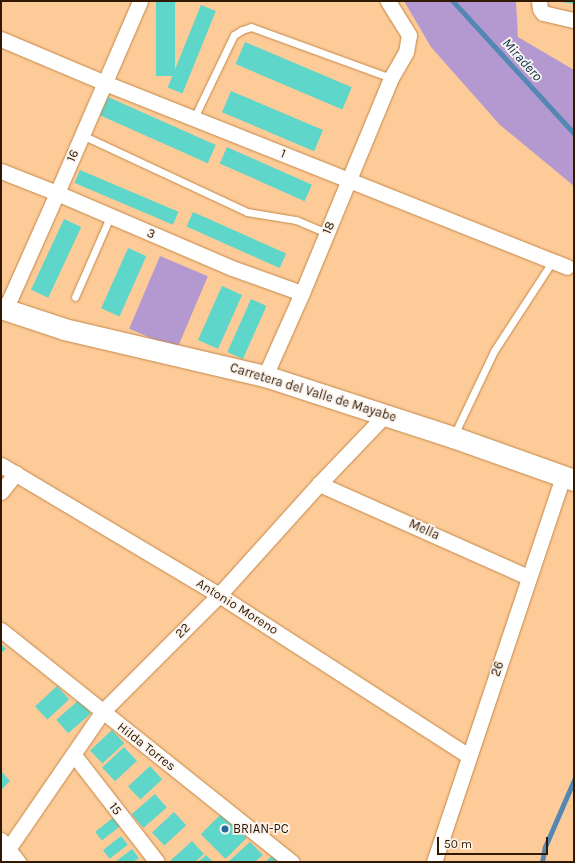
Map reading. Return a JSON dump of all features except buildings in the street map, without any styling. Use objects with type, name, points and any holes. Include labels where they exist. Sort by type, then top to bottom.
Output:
[{"type":"main road","name":"Carretera del Valle de Mayabe","points":[[3,309],[64,329],[265,376],[453,437],[568,478]]},
{"type":"street","name":"16","points":[[3,309],[57,193],[140,1]]},
{"type":"street","name":"18","points":[[265,376],[302,293],[391,78],[406,52],[409,35],[388,1]]},
{"type":"street","points":[[539,1],[540,9],[543,13],[574,20]]},
{"type":"street","name":"1","points":[[1,39],[105,83],[567,267]]},
{"type":"street","name":"3","points":[[1,171],[57,193],[232,268],[302,293]]},
{"type":"street","name":"22","points":[[4,851],[74,755],[102,712],[219,595],[319,484],[385,415]]},
{"type":"street","name":"Antonio Moreno","points":[[1,465],[219,595],[470,756]]},
{"type":"street","points":[[1,492],[16,473]]},
{"type":"street","name":"26","points":[[434,862],[528,577],[568,478]]},
{"type":"street","name":"Mella","points":[[319,484],[528,577]]},
{"type":"street","name":"Hilda Torres","points":[[1,630],[292,862]]},
{"type":"street","name":"15","points":[[74,755],[157,862]]},
{"type":"street","points":[[4,851],[18,862]]},
{"type":"lane","points":[[194,118],[234,35],[251,27],[391,78]]},
{"type":"lane","points":[[82,135],[247,212],[296,220],[327,232]]},
{"type":"lane","points":[[75,297],[110,217]]},
{"type":"lane","points":[[453,437],[494,351],[552,262]]},
{"type":"shaded area","points":[[404,1],[516,1],[518,37],[574,70],[574,186],[500,125],[431,47]]},
{"type":"shaded area","points":[[160,256],[208,276],[177,349],[129,329]]},
{"type":"waterway","name":"Miradero","points":[[453,1],[574,133]]},
{"type":"waterway","name":"Miradero","points":[[542,862],[545,847],[574,780]]},
{"type":"place","name":"BRIAN-PC","points":[[225,829]]}]
